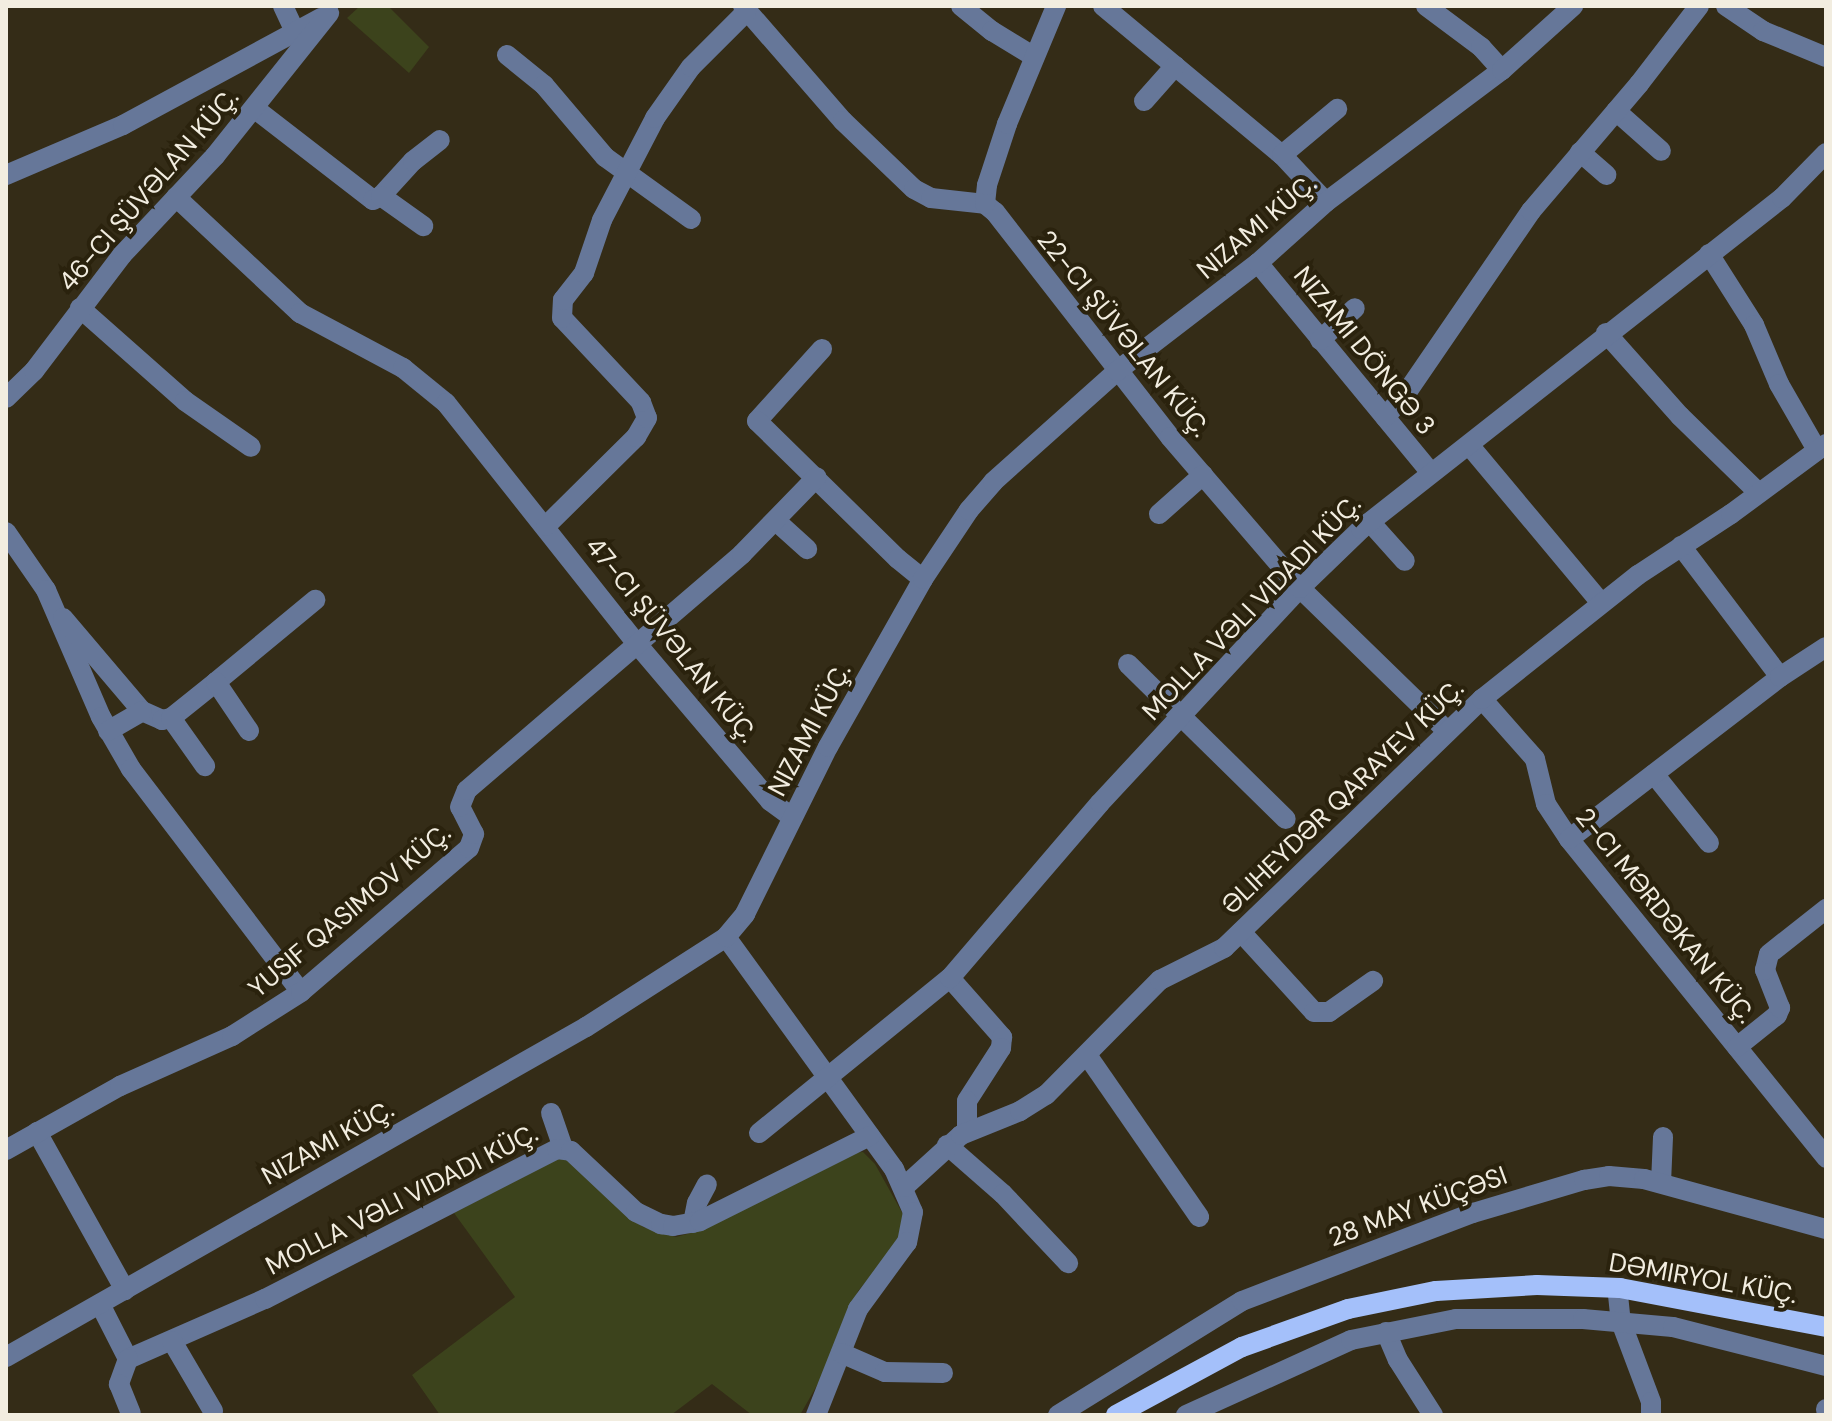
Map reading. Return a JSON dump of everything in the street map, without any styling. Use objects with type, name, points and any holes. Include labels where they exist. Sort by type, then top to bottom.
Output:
[{"type":"main road","name":"DƏMIRYOL KÜÇ.","points":[[1116,1415],[1242,1347],[1348,1309],[1436,1291],[1537,1285],[1620,1288],[1826,1327]]},
{"type":"main road","points":[[1132,1415],[1246,1353],[1373,1311],[1480,1295],[1618,1295],[1826,1335]]},
{"type":"street","points":[[283,6],[295,32]]},
{"type":"street","points":[[961,6],[1033,56]]},
{"type":"street","points":[[546,526],[636,437],[647,418],[641,402],[568,327],[560,309],[584,273],[602,220],[655,118],[677,84],[744,9],[862,142],[914,189],[931,198],[985,204],[995,159],[1033,56],[1056,6]]},
{"type":"street","points":[[1426,6],[1481,47],[1502,70]]},
{"type":"street","name":"NIZAMI KÜÇ.","points":[[6,1357],[586,1027],[726,937],[745,914],[792,817],[923,579],[969,510],[993,482],[1117,371],[1258,263],[1326,202],[1502,70],[1573,6]]},
{"type":"street","points":[[1385,417],[1405,395],[1498,255],[1699,6]]},
{"type":"street","points":[[1726,6],[1763,31],[1826,57]]},
{"type":"street","points":[[1105,7],[1282,155],[1326,202]]},
{"type":"street","points":[[6,175],[123,125],[334,10]]},
{"type":"street","points":[[6,398],[34,371],[133,241],[254,108],[334,10]]},
{"type":"street","points":[[270,46],[287,68]]},
{"type":"street","points":[[507,55],[544,85],[605,157],[691,219]]},
{"type":"street","points":[[1144,101],[1175,66]]},
{"type":"street","points":[[254,108],[369,199],[381,196],[413,161],[440,140]]},
{"type":"street","points":[[1282,155],[1337,109]]},
{"type":"street","points":[[1616,111],[1661,151]]},
{"type":"street","points":[[1580,152],[1606,175]]},
{"type":"street","name":"MOLLA VƏLI VIDADI KÜÇ.","points":[[759,1133],[950,978],[1100,803],[1180,716],[1300,588],[1370,522],[1800,183],[1826,153]]},
{"type":"street","points":[[381,196],[423,226]]},
{"type":"street","name":"47-CI ŞÜVƏLAN KÜÇ.","points":[[176,197],[300,313],[334,334],[377,352],[428,387],[458,416],[637,644],[770,801],[792,817]]},
{"type":"street","name":"22-CI ŞÜVƏLAN KÜÇ.","points":[[985,204],[995,212],[1117,371],[1300,588],[1446,730]]},
{"type":"street","points":[[1709,254],[1754,325],[1779,384],[1821,447]]},
{"type":"street","name":"NIZAMI DÖNGƏ 3","points":[[1258,263],[1431,473]]},
{"type":"street","points":[[80,308],[185,401],[251,447]]},
{"type":"street","points":[[1320,340],[1355,308]]},
{"type":"street","points":[[1606,333],[1680,416],[1759,493]]},
{"type":"street","points":[[822,349],[757,421],[898,559],[923,579]]},
{"type":"street","points":[[1469,445],[1601,603]]},
{"type":"street","name":"ƏLIHEYDƏR QARAYEV KÜÇ.","points":[[904,1187],[947,1145],[967,1132],[1030,1105],[1059,1084],[1160,980],[1214,955],[1241,932],[1446,730],[1482,699],[1601,603],[1821,447]]},
{"type":"street","points":[[1159,514],[1203,475]]},
{"type":"street","points":[[6,1150],[120,1086],[232,1036],[301,992],[469,848],[474,834],[460,807],[467,790],[776,521],[817,477]]},
{"type":"street","points":[[776,521],[807,549]]},
{"type":"street","points":[[1370,522],[1405,561]]},
{"type":"street","points":[[6,532],[56,611],[108,731],[131,769],[301,992]]},
{"type":"street","points":[[1681,546],[1780,677]]},
{"type":"street","points":[[56,611],[87,642],[142,711],[153,719],[171,718],[315,600]]},
{"type":"street","points":[[1569,839],[1780,677],[1826,647]]},
{"type":"street","points":[[1128,664],[1286,819]]},
{"type":"street","points":[[216,682],[249,731]]},
{"type":"street","name":"2-CI MƏRDƏKAN KÜÇ.","points":[[1482,699],[1535,759],[1546,804],[1569,839],[1826,1158]]},
{"type":"street","points":[[108,731],[142,711]]},
{"type":"street","points":[[171,718],[205,766]]},
{"type":"street","points":[[1654,774],[1709,843]]},
{"type":"street","points":[[1737,1047],[1777,1015],[1780,1008],[1765,970],[1769,954],[1826,909]]},
{"type":"street","points":[[1241,932],[1314,1012],[1329,1012],[1373,981]]},
{"type":"street","points":[[726,937],[870,1136],[904,1187],[913,1212],[912,1232],[864,1297],[816,1415]]},
{"type":"street","points":[[950,978],[1002,1037],[1001,1048],[967,1101],[967,1132]]},
{"type":"street","points":[[1087,1055],[1199,1217]]},
{"type":"street","points":[[551,1113],[563,1148]]},
{"type":"street","points":[[37,1132],[125,1290]]},
{"type":"street","name":"MOLLA VƏLI VIDADI KÜÇ.","points":[[128,1359],[265,1299],[549,1152],[563,1148],[571,1151],[621,1200],[647,1219],[673,1226],[693,1223],[870,1136]]},
{"type":"street","points":[[1661,1183],[1663,1137]]},
{"type":"street","points":[[947,1145],[1003,1194],[1068,1263]]},
{"type":"street","name":"28 MAY KÜÇƏSI","points":[[1058,1415],[1219,1313],[1352,1258],[1535,1192],[1584,1180],[1620,1177],[1661,1183],[1826,1229]]},
{"type":"street","points":[[693,1223],[697,1203],[707,1184]]},
{"type":"street","points":[[1618,1295],[1621,1322],[1651,1402],[1651,1415]]},
{"type":"street","points":[[100,1304],[128,1359],[119,1384],[131,1413]]},
{"type":"street","name":"DƏMIRYOL KÜÇ.","points":[[1186,1415],[1319,1353],[1386,1332],[1456,1319],[1621,1322],[1673,1327],[1826,1366]]},
{"type":"street","points":[[1386,1332],[1398,1360],[1433,1415]]},
{"type":"street","points":[[172,1341],[213,1411]]},
{"type":"street","points":[[841,1353],[885,1372],[943,1373]]},
{"type":"green space","points":[[360,6],[388,6],[429,47],[409,73],[347,18]]},
{"type":"green space","points":[[863,1152],[875,1164],[904,1216],[903,1237],[858,1291],[820,1380],[800,1415],[752,1415],[712,1384],[671,1415],[440,1415],[412,1375],[515,1297],[454,1213],[558,1158],[573,1160],[643,1227],[676,1237],[702,1230],[852,1153]]}]
